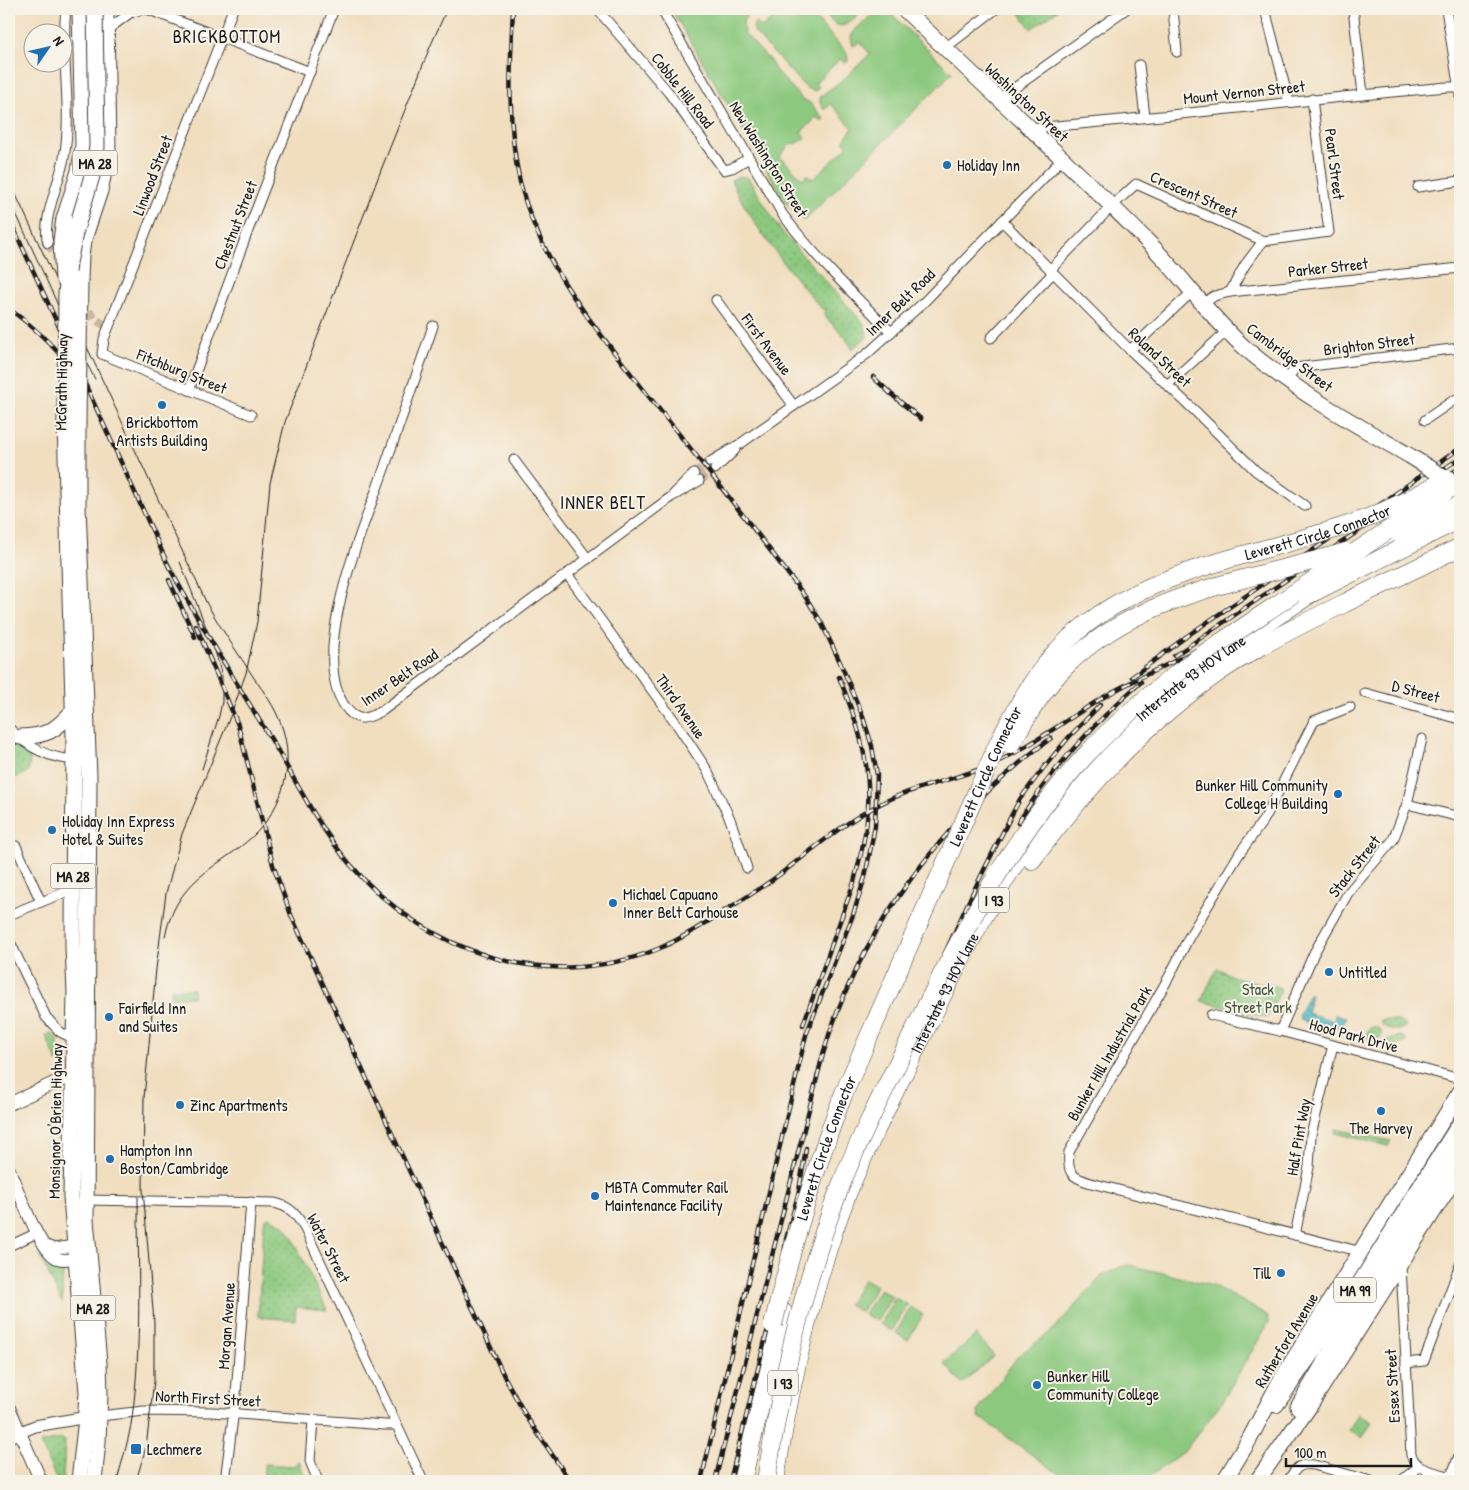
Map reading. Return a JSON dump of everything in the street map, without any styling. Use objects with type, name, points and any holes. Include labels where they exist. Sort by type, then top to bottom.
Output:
[{"type":"highway","name":"Leverett Circle Connector","points":[[778,1318],[806,1201],[826,1141],[848,1085],[998,744],[1022,700],[1048,662],[1069,639],[1093,619],[1146,589],[1204,568],[1350,525],[1407,500],[1460,471]]},
{"type":"highway","name":"I 93","points":[[767,1481],[788,1374],[807,1297],[825,1237],[852,1165],[958,944],[1013,852],[1065,780],[1106,735],[1150,694],[1196,659],[1460,482]]},
{"type":"highway","name":"Interstate 93 HOV lane","points":[[775,1481],[786,1414],[816,1290],[837,1225],[859,1168],[959,962],[1006,880],[1055,808],[1092,763],[1156,701],[1202,666],[1460,495]]},
{"type":"highway","name":"Leverett Circle Connector","points":[[778,1318],[820,1180],[840,1122],[861,1071],[989,788],[1020,727],[1053,680],[1090,645],[1116,626],[1143,613],[1210,588],[1363,547],[1416,526],[1460,505]]},
{"type":"highway","name":"I 93","points":[[912,1038],[968,931],[1010,861],[1049,804],[1087,758],[1108,737],[1175,677],[1226,642],[1303,598],[1460,519]]},
{"type":"highway","points":[[912,1038],[994,914],[1048,839],[1109,766],[1152,724],[1198,687],[1250,652],[1302,624],[1460,547]]},
{"type":"highway","name":"I 93","points":[[912,1038],[959,962]]},
{"type":"highway","points":[[735,1481],[778,1318]]},
{"type":"highway","points":[[742,1481],[778,1318]]},
{"type":"main road","name":"McGrath Highway","points":[[80,9],[83,145],[79,171],[64,219],[61,244],[71,423],[78,507],[81,760]]},
{"type":"main road","name":"McGrath Highway","points":[[66,314],[67,279],[71,248],[90,182],[96,153],[95,9]]},
{"type":"main road","name":"McGrath Highway","points":[[81,760],[73,711],[71,423],[82,249],[100,191],[108,153],[106,9]]},
{"type":"main road","name":"Washington Street","points":[[904,9],[1031,128],[1126,221]]},
{"type":"main road","name":"Cambridge Street","points":[[1126,221],[1149,243],[1227,331],[1246,348],[1311,398],[1460,487]]},
{"type":"main road","points":[[14,733],[36,736],[49,733],[58,727],[73,711]]},
{"type":"main road","name":"Monsignor O'Brien Highway","points":[[81,760],[73,889],[75,1039],[80,1073],[86,1238],[98,1363],[93,1416],[94,1481]]},
{"type":"main road","name":"Monsignor O'Brien Highway","points":[[79,1481],[93,1416],[75,1252],[71,1184],[89,929],[81,760]]},
{"type":"main road","points":[[9,1104],[80,1073]]},
{"type":"main road","name":"Rutherford Avenue","points":[[1224,1481],[1249,1440],[1280,1382],[1460,1092]]},
{"type":"main road","name":"MA 99","points":[[1249,1440],[1293,1383],[1352,1295],[1460,1123]]},
{"type":"main road","name":"MA 99","points":[[1257,1481],[1274,1455],[1299,1404],[1327,1357],[1460,1143]]},
{"type":"main road","points":[[1274,1455],[1309,1407],[1460,1170]]},
{"type":"main road","points":[[9,1408],[14,1435],[41,1481]]},
{"type":"main road","points":[[1452,1479],[1460,1457]]},
{"type":"street","points":[[48,243],[49,217],[62,169],[66,142],[66,9]]},
{"type":"street","points":[[106,30],[130,13],[145,9],[310,72]]},
{"type":"street","name":"Linwood Street","points":[[102,354],[104,339],[233,9]]},
{"type":"street","name":"Chestnut Street","points":[[190,390],[249,228],[334,9]]},
{"type":"street","name":"Cobble Hill Road","points":[[597,9],[669,93],[724,170],[732,168],[749,158]]},
{"type":"street","name":"New Washington Street","points":[[661,9],[783,215],[855,296],[891,332]]},
{"type":"street","points":[[945,48],[996,9]]},
{"type":"street","points":[[999,99],[1126,9]]},
{"type":"street","points":[[1173,9],[1177,52]]},
{"type":"street","points":[[1265,9],[1289,102]]},
{"type":"street","points":[[1353,9],[1363,94]]},
{"type":"street","points":[[1446,9],[1460,90]]},
{"type":"street","points":[[1139,64],[1145,117]]},
{"type":"street","name":"Mount Vernon Street","points":[[1031,128],[1447,86],[1460,90]]},
{"type":"street","name":"Pearl Street","points":[[1263,241],[1329,232],[1312,99]]},
{"type":"street","name":"Inner Belt Road","points":[[712,465],[859,361],[935,290],[1062,159]]},
{"type":"street","points":[[1418,187],[1460,181]]},
{"type":"street","name":"Crescent Street","points":[[991,338],[1112,206],[1136,184],[1263,241]]},
{"type":"street","name":"Roland Street","points":[[1002,221],[1130,350],[1262,476],[1304,506]]},
{"type":"street","points":[[1230,292],[1245,265],[1263,241]]},
{"type":"street","name":"Parker Street","points":[[1203,304],[1214,296],[1230,292],[1460,268]]},
{"type":"street","points":[[1130,350],[1192,292]]},
{"type":"street","name":"First Avenue","points":[[716,300],[794,406]]},
{"type":"street","name":"Inner Belt Road","points":[[433,326],[356,548],[340,604],[333,666],[336,688],[340,699],[349,712],[358,718],[367,719],[382,711],[696,477]]},
{"type":"street","points":[[1168,385],[1227,331]]},
{"type":"street","name":"Brighton Street","points":[[1287,380],[1295,368],[1460,348]]},
{"type":"street","name":"Fitchburg Street","points":[[102,354],[251,415]]},
{"type":"street","points":[[1425,420],[1454,400],[1460,399]]},
{"type":"street","points":[[514,460],[588,559]]},
{"type":"street","name":"Third Avenue","points":[[567,574],[697,754],[722,800],[747,868]]},
{"type":"street","name":"D Street","points":[[1365,693],[1460,719]]},
{"type":"street","name":"Bunker Hill Industrial Park","points":[[1350,707],[1314,721],[1265,818],[1240,854],[1189,937],[1170,977],[1070,1152],[1068,1165],[1072,1174],[1081,1180],[1091,1183],[1362,1252]]},
{"type":"street","points":[[14,733],[51,756],[81,760]]},
{"type":"street","name":"Stack Street","points":[[1280,1031],[1314,953],[1348,893],[1393,840],[1407,804],[1422,739]]},
{"type":"street","points":[[1407,804],[1460,817]]},
{"type":"street","points":[[16,846],[41,902]]},
{"type":"street","points":[[9,916],[73,889]]},
{"type":"street","points":[[9,940],[46,1017],[60,1032],[75,1039]]},
{"type":"street","name":"Hood Park Drive","points":[[1211,1015],[1280,1031],[1460,1079]]},
{"type":"street","name":"Half Pint Way","points":[[1295,1235],[1309,1167],[1310,1135],[1333,1045]]},
{"type":"street","points":[[9,1169],[44,1245],[54,1249],[75,1252]]},
{"type":"street","points":[[71,1184],[80,1198],[85,1200]]},
{"type":"street","name":"Water Street","points":[[85,1200],[274,1203],[284,1205],[291,1210],[300,1220],[423,1481]]},
{"type":"street","name":"Morgan Avenue","points":[[225,1481],[234,1414],[250,1202]]},
{"type":"street","points":[[9,1246],[37,1233]]},
{"type":"street","name":"Essex Street","points":[[1400,1264],[1411,1455],[1413,1462],[1418,1467]]},
{"type":"street","points":[[1406,1363],[1424,1361],[1460,1265]]},
{"type":"street","name":"North First Street","points":[[14,1435],[35,1426],[93,1416],[144,1411],[234,1414],[397,1425]]},
{"type":"street","points":[[313,1420],[310,1461],[318,1481]]},
{"type":"street","points":[[1288,1481],[1294,1471],[1305,1464],[1371,1481]]},
{"type":"street","points":[[1401,1481],[1418,1467],[1452,1479]]},
{"type":"green space","points":[[671,9],[754,9],[746,16],[743,22],[744,33],[801,98],[810,103],[824,119],[821,121],[817,117],[801,132],[805,137],[797,143],[790,144],[780,156],[802,179],[807,175],[813,179],[848,146],[843,141],[853,128],[831,104],[824,110],[820,101],[821,96],[845,78],[870,54],[860,42],[853,46],[851,37],[854,31],[878,9],[886,9],[952,73],[804,221],[786,202]]},
{"type":"green space","points":[[782,9],[807,9],[847,53],[848,61],[845,63],[840,59],[815,83],[819,87],[815,91],[806,88],[755,33],[753,26],[756,22],[762,28]]},
{"type":"green space","points":[[823,9],[865,9],[843,26],[833,23]]},
{"type":"green space","points":[[1017,9],[1059,9],[1031,29]]},
{"type":"green space","points":[[739,176],[748,178],[781,231],[865,325],[867,337],[852,349],[845,337],[827,319],[826,309],[822,309],[809,294],[760,231],[731,180]]},
{"type":"green space","points":[[9,740],[31,755],[28,772],[9,780]]},
{"type":"green space","name":"Stack Street Park","points":[[1217,968],[1234,977],[1279,987],[1281,990],[1267,1018],[1201,1001]]},
{"type":"green space","points":[[171,989],[193,989],[193,997],[171,997]]},
{"type":"green space","points":[[1381,1021],[1399,1021],[1406,1026],[1396,1030],[1390,1029],[1381,1024]]},
{"type":"green space","points":[[1371,1027],[1377,1027],[1381,1034],[1377,1041],[1371,1041],[1367,1037],[1367,1031]]},
{"type":"green space","points":[[50,1033],[58,1039],[59,1062],[57,1062],[46,1036]]},
{"type":"green space","points":[[1401,1036],[1406,1039],[1405,1043],[1393,1046],[1385,1044],[1386,1040]]},
{"type":"green space","points":[[1336,1129],[1391,1141],[1388,1146],[1335,1133]]},
{"type":"green space","points":[[269,1217],[284,1225],[291,1235],[327,1310],[296,1307],[295,1320],[258,1317],[264,1224],[265,1219]]},
{"type":"green space","points":[[39,1254],[51,1263],[60,1265],[63,1269],[62,1303]]},
{"type":"green space","points":[[1129,1265],[1213,1285],[1267,1315],[1269,1322],[1223,1400],[1184,1451],[1144,1481],[1069,1481],[979,1417],[978,1411],[1018,1356],[1053,1330],[1102,1276],[1120,1267]]},
{"type":"green space","points":[[864,1279],[876,1286],[861,1312],[848,1305]]},
{"type":"green space","points":[[880,1289],[892,1296],[877,1321],[864,1314]]},
{"type":"green space","points":[[895,1298],[908,1305],[892,1331],[880,1324]]},
{"type":"green space","points":[[911,1307],[923,1315],[908,1340],[896,1333]]},
{"type":"green space","points":[[976,1335],[994,1356],[962,1384],[944,1363]]},
{"type":"green space","points":[[1358,1414],[1372,1422],[1362,1438],[1349,1430]]},
{"type":"green space","points":[[62,1439],[65,1441],[63,1481],[57,1481],[40,1443]]},
{"type":"green space","points":[[299,1460],[306,1481],[255,1481],[264,1477],[264,1464],[294,1466]]},
{"type":"water","points":[[1309,994],[1311,994],[1307,1013],[1334,1021],[1335,1015],[1346,1017],[1339,1026],[1339,1030],[1300,1020],[1299,1014]]},
{"type":"tunnel","points":[[48,243],[60,262]]},
{"type":"tunnel","points":[[81,300],[94,319],[109,327]]},
{"type":"tunnel","points":[[694,474],[710,462]]},
{"type":"tunnel","points":[[699,481],[715,469]]},
{"type":"tram line","points":[[136,1481],[146,1447],[154,1381],[154,1322],[143,1189],[144,1098],[156,969],[166,893],[182,834],[246,673],[257,622],[270,483],[285,422],[381,170],[447,9]]},
{"type":"tram line","points":[[9,180],[207,604],[279,718],[286,740],[286,773],[282,789],[268,819],[258,832],[192,884],[173,912],[165,936]]},
{"type":"tram line","points":[[9,198],[72,336],[95,379]]},
{"type":"tram line","points":[[180,562],[214,647],[222,676],[222,702],[219,716],[202,769]]},
{"type":"tram line","points":[[117,1481],[129,1434],[135,1391],[139,1308],[138,1197]]},
{"type":"railway","points":[[513,9],[510,74],[513,139],[520,182],[529,213],[542,242],[556,270],[592,323],[749,522],[806,598],[821,622],[863,717],[872,746],[877,775],[875,826],[865,877],[853,915],[806,1035],[701,1481]]},
{"type":"railway","points":[[9,218],[170,569]]},
{"type":"railway","points":[[9,309],[46,340],[77,377]]},
{"type":"railway","points":[[873,377],[921,419]]},
{"type":"railway","points":[[1132,677],[1187,636],[1460,448]]},
{"type":"railway","points":[[1433,476],[1460,458]]},
{"type":"railway","points":[[1174,656],[1388,511],[1460,468]]},
{"type":"railway","points":[[167,563],[204,630],[327,834],[349,863],[380,894],[414,921],[451,942],[490,957],[531,965],[573,967],[616,962],[658,949],[676,940],[763,886],[832,834],[870,809],[898,796],[985,767],[1014,753],[1118,689],[1214,642],[1270,611],[1460,484]]},
{"type":"railway","points":[[169,580],[195,637]]},
{"type":"railway","points":[[196,626],[238,725],[273,865],[291,915],[504,1376],[526,1416],[570,1481]]},
{"type":"railway","points":[[803,1025],[854,882],[863,845],[867,816],[868,790],[865,757],[856,724],[839,677]]},
{"type":"railway","points":[[1018,823],[1044,784],[1074,748],[1106,714],[1141,682]]},
{"type":"railway","points":[[765,1481],[777,1408],[801,1304],[841,1180],[973,892],[1020,799],[1069,737],[1100,705]]},
{"type":"railway","points":[[715,1481],[823,1054],[839,1007],[860,962],[884,919],[912,878],[943,839],[976,803],[1051,738]]},
{"type":"railway","points":[[730,1481],[782,1272],[786,1239],[799,1191],[806,1148]]},
{"type":"place","name":"Holiday Inn","points":[[947,165]]},
{"type":"place","name":"Brickbottom Artists Building","points":[[162,405]]},
{"type":"place","name":"Bunker Hill Community College H Building","points":[[1338,794]]},
{"type":"place","name":"Holiday Inn Express Hotel & Suites","points":[[52,830]]},
{"type":"place","name":"Michael Capuano Inner Belt Carhouse","points":[[613,903]]},
{"type":"place","name":"Untitled","points":[[1329,972]]},
{"type":"place","name":"Fairfield Inn and Suites","points":[[109,1017]]},
{"type":"place","name":"Zinc Apartments","points":[[180,1105]]},
{"type":"place","name":"The Harvey","points":[[1381,1111]]},
{"type":"place","name":"Hampton Inn Boston/Cambridge","points":[[110,1159]]},
{"type":"place","name":"MBTA Commuter Rail Maintenance Facility","points":[[595,1196]]},
{"type":"place","name":"Till","points":[[1281,1273]]},
{"type":"place","name":"Bunker Hill Community College","points":[[1037,1385]]},
{"type":"place","name":"Lechmere","points":[[136,1449]]},
{"type":"district","name":"BRICKBOTTOM","points":[[227,36]]},
{"type":"district","name":"INNER BELT","points":[[603,502]]}]
